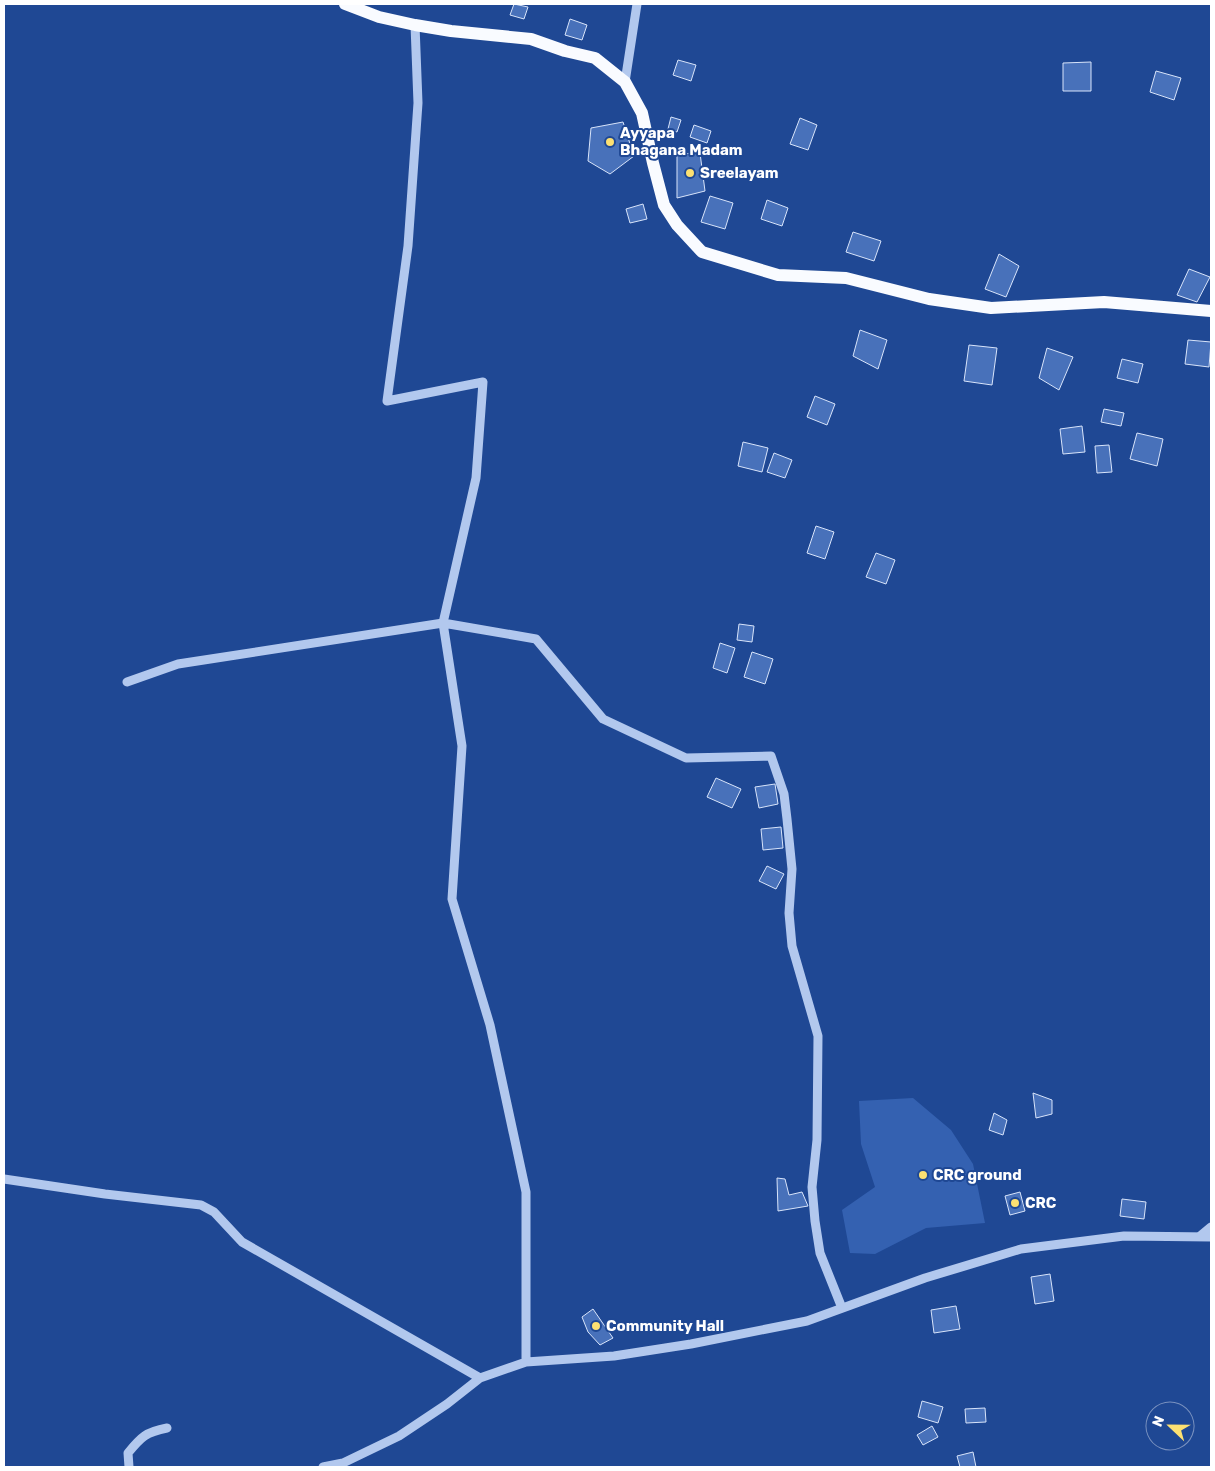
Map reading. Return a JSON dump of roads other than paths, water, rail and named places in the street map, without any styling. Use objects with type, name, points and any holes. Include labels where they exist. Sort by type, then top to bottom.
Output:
[{"type":"main road","points":[[345,4],[380,17],[415,25],[452,31],[531,39],[565,51],[595,58],[625,82],[642,113],[664,205],[677,225],[702,252],[778,275],[846,278],[929,299],[990,308],[1104,302],[1211,311]]},
{"type":"street","points":[[625,82],[637,4]]},
{"type":"street","points":[[415,25],[418,103],[408,237],[387,401],[483,382],[476,478],[443,623],[462,746],[452,899],[490,1025],[526,1192],[526,1362]]},
{"type":"street","points":[[127,682],[178,664],[443,623],[536,639],[603,719],[686,758],[771,756],[784,794],[787,819],[792,869],[789,913],[792,946],[818,1036],[817,1140],[812,1187],[814,1221],[820,1254],[842,1308]]},
{"type":"street","points":[[4,1179],[105,1194],[201,1205],[214,1212],[242,1242],[480,1378]]},
{"type":"street","points":[[1199,1237],[1211,1226]]},
{"type":"street","points":[[323,1467],[343,1463],[399,1436],[447,1404],[480,1378],[526,1362],[614,1356],[691,1344],[807,1321],[925,1278],[1020,1249],[1124,1236],[1211,1237]]},
{"type":"street","points":[[129,1467],[128,1453],[139,1439],[151,1431],[167,1428]]},
{"type":"place","name":"Ayyapa Bhagana Madam","points":[[610,142]]},
{"type":"place","name":"Sreelayam","points":[[690,173]]},
{"type":"place","name":"CRC ground","points":[[923,1175]]},
{"type":"place","name":"CRC","points":[[1015,1203]]},
{"type":"place","name":"Community Hall","points":[[596,1326]]}]
